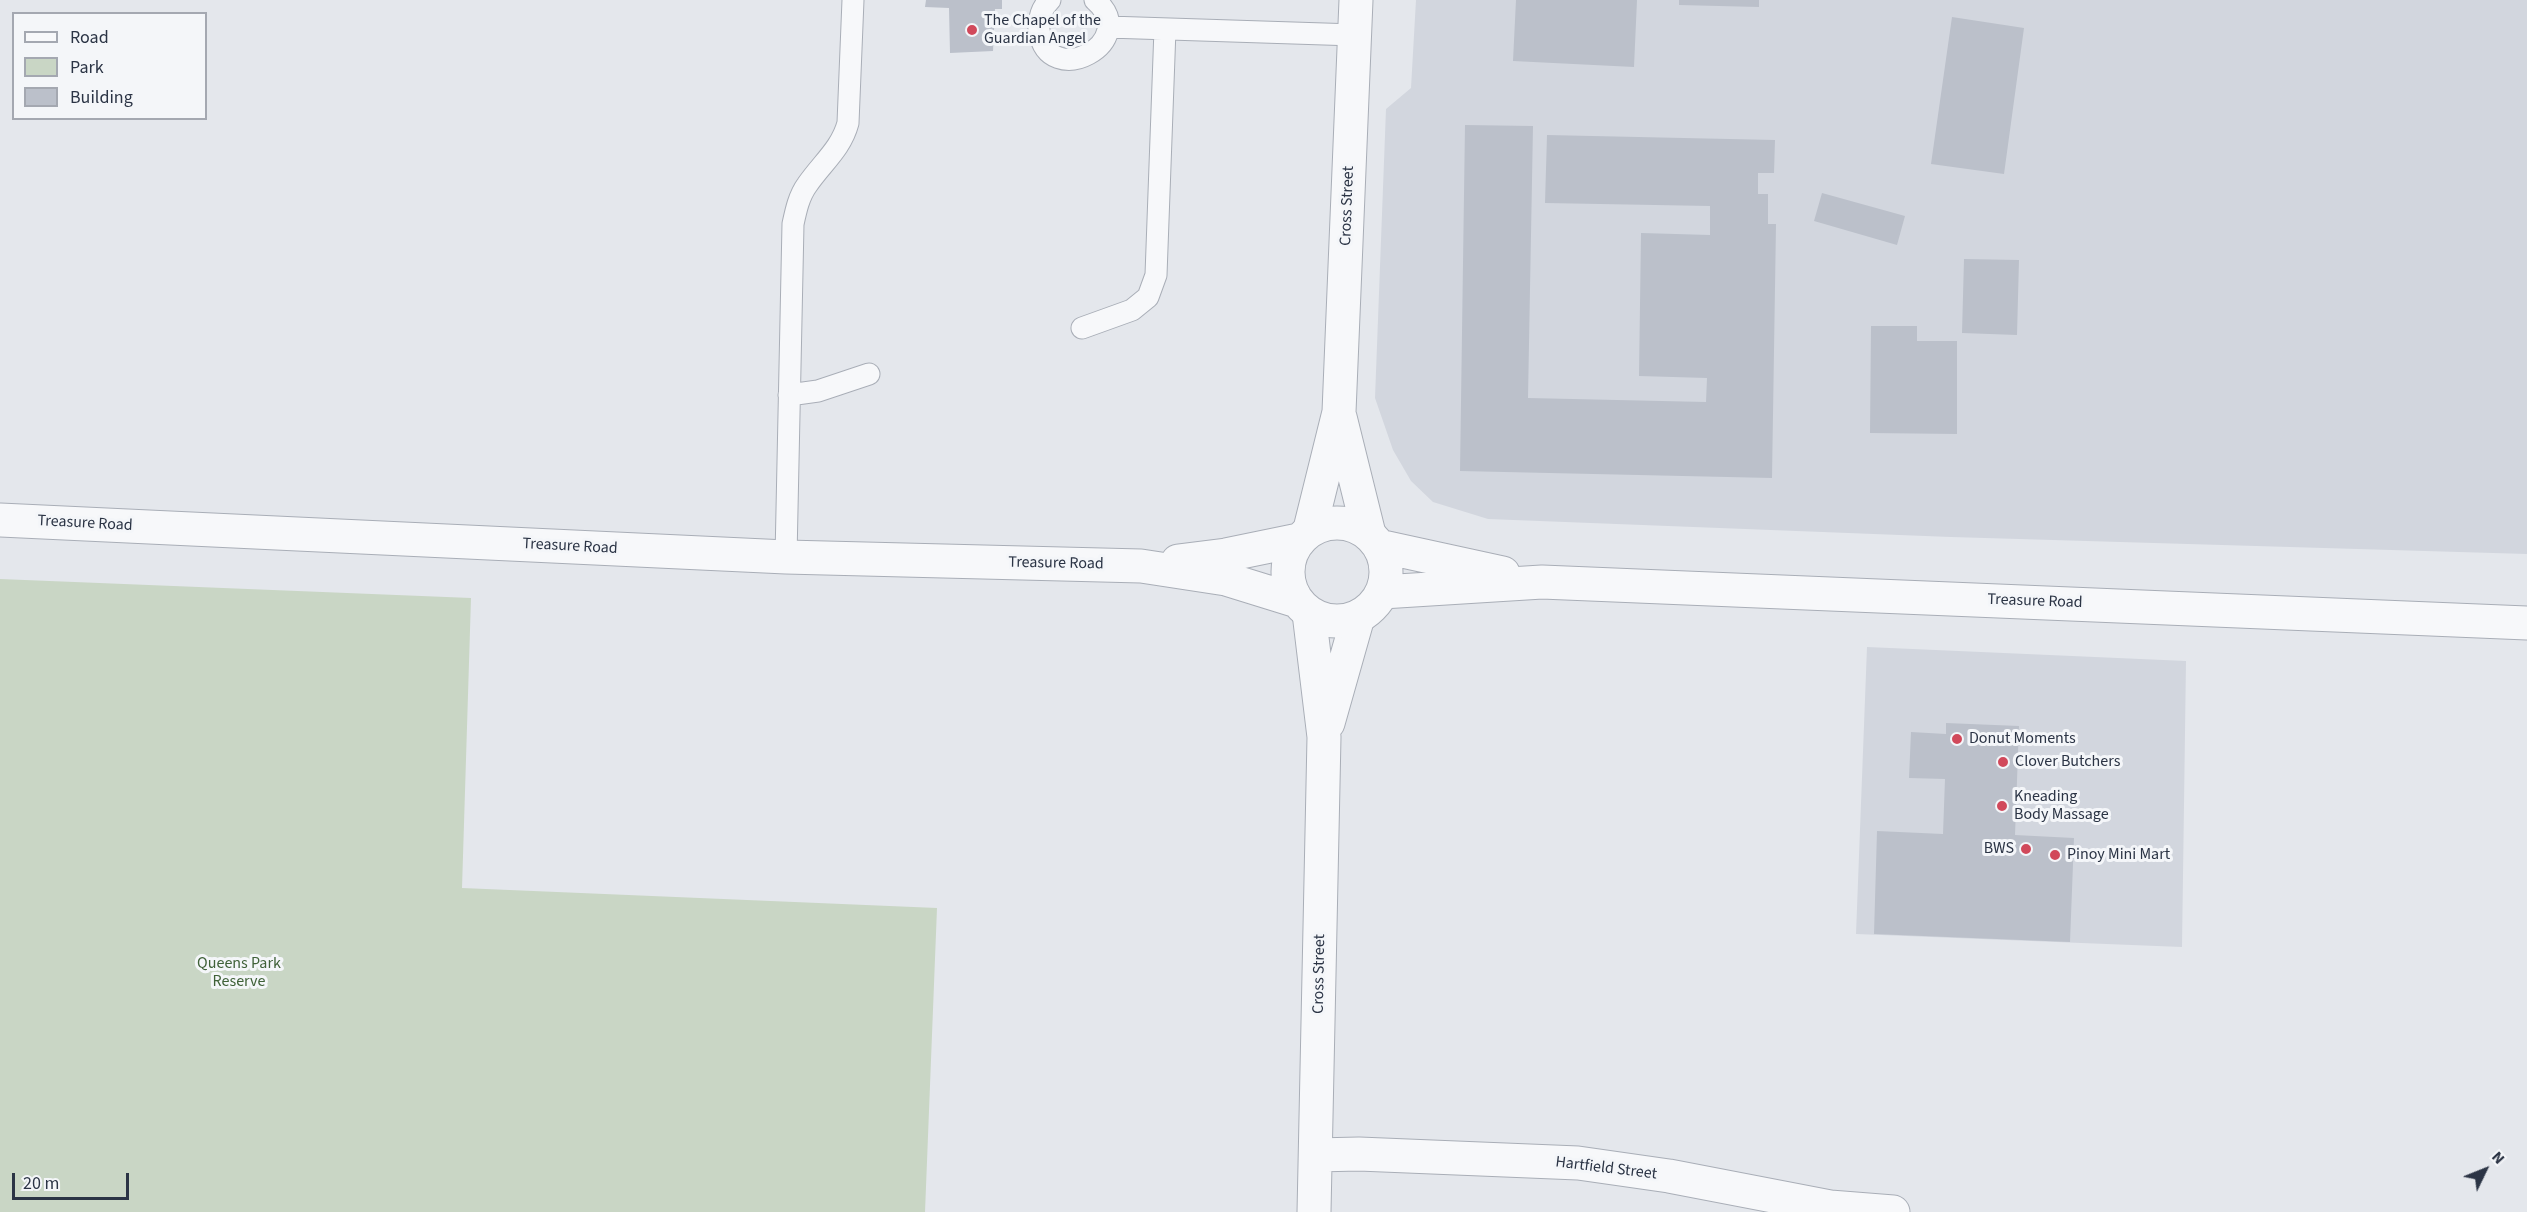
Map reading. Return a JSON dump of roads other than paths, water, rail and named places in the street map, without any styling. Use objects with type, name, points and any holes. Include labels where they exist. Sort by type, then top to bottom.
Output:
[{"type":"street","name":"Cross Street","points":[[1305,534],[1339,412],[1356,0]]},
{"type":"street","name":"Cross Street","points":[[1339,412],[1374,540]]},
{"type":"street","name":"Treasure Road","points":[[0,520],[786,557],[1141,566],[1226,579],[1303,607]]},
{"type":"street","points":[[1330,523],[1340,523],[1351,524],[1374,540],[1384,561],[1386,576],[1382,592],[1372,606],[1358,617],[1333,621],[1303,607],[1288,581],[1288,559],[1305,534],[1330,523]]},
{"type":"street","name":"Treasure Road","points":[[1141,566],[1226,555],[1305,534]]},
{"type":"street","name":"Treasure Road","points":[[1374,540],[1542,582]]},
{"type":"street","name":"Treasure Road","points":[[1382,592],[1542,582],[2527,623]]},
{"type":"street","name":"Cross Street","points":[[1303,607],[1324,737],[1314,1212]]},
{"type":"street","name":"Cross Street","points":[[1324,737],[1358,617]]},
{"type":"street","name":"Hartfield Street","points":[[1317,1155],[1359,1154],[1578,1163],[1669,1176],[1830,1207],[1893,1212]]},
{"type":"lane","points":[[786,557],[793,224],[797,205],[806,186],[836,150],[846,130],[853,0]]},
{"type":"lane","points":[[1050,0],[1040,15],[1038,26],[1047,48],[1067,59],[1089,56],[1105,39],[1108,27],[1106,15],[1095,0]]},
{"type":"lane","points":[[1108,27],[1355,35]]},
{"type":"lane","points":[[1082,328],[1132,310],[1148,297],[1155,275],[1165,29]]},
{"type":"lane","points":[[789,395],[818,391],[869,374]]},
{"type":"place","name":"The Chapel of the Guardian Angel","points":[[972,30]]},
{"type":"place","name":"Donut Moments","points":[[1957,739]]},
{"type":"place","name":"Clover Butchers","points":[[2003,762]]},
{"type":"place","name":"Kneading Body Massage","points":[[2002,806]]},
{"type":"place","name":"BWS","points":[[2026,849]]},
{"type":"place","name":"Pinoy Mini Mart","points":[[2055,855]]},
{"type":"park label","name":"Queens Park Reserve","points":[[239,973]]}]
